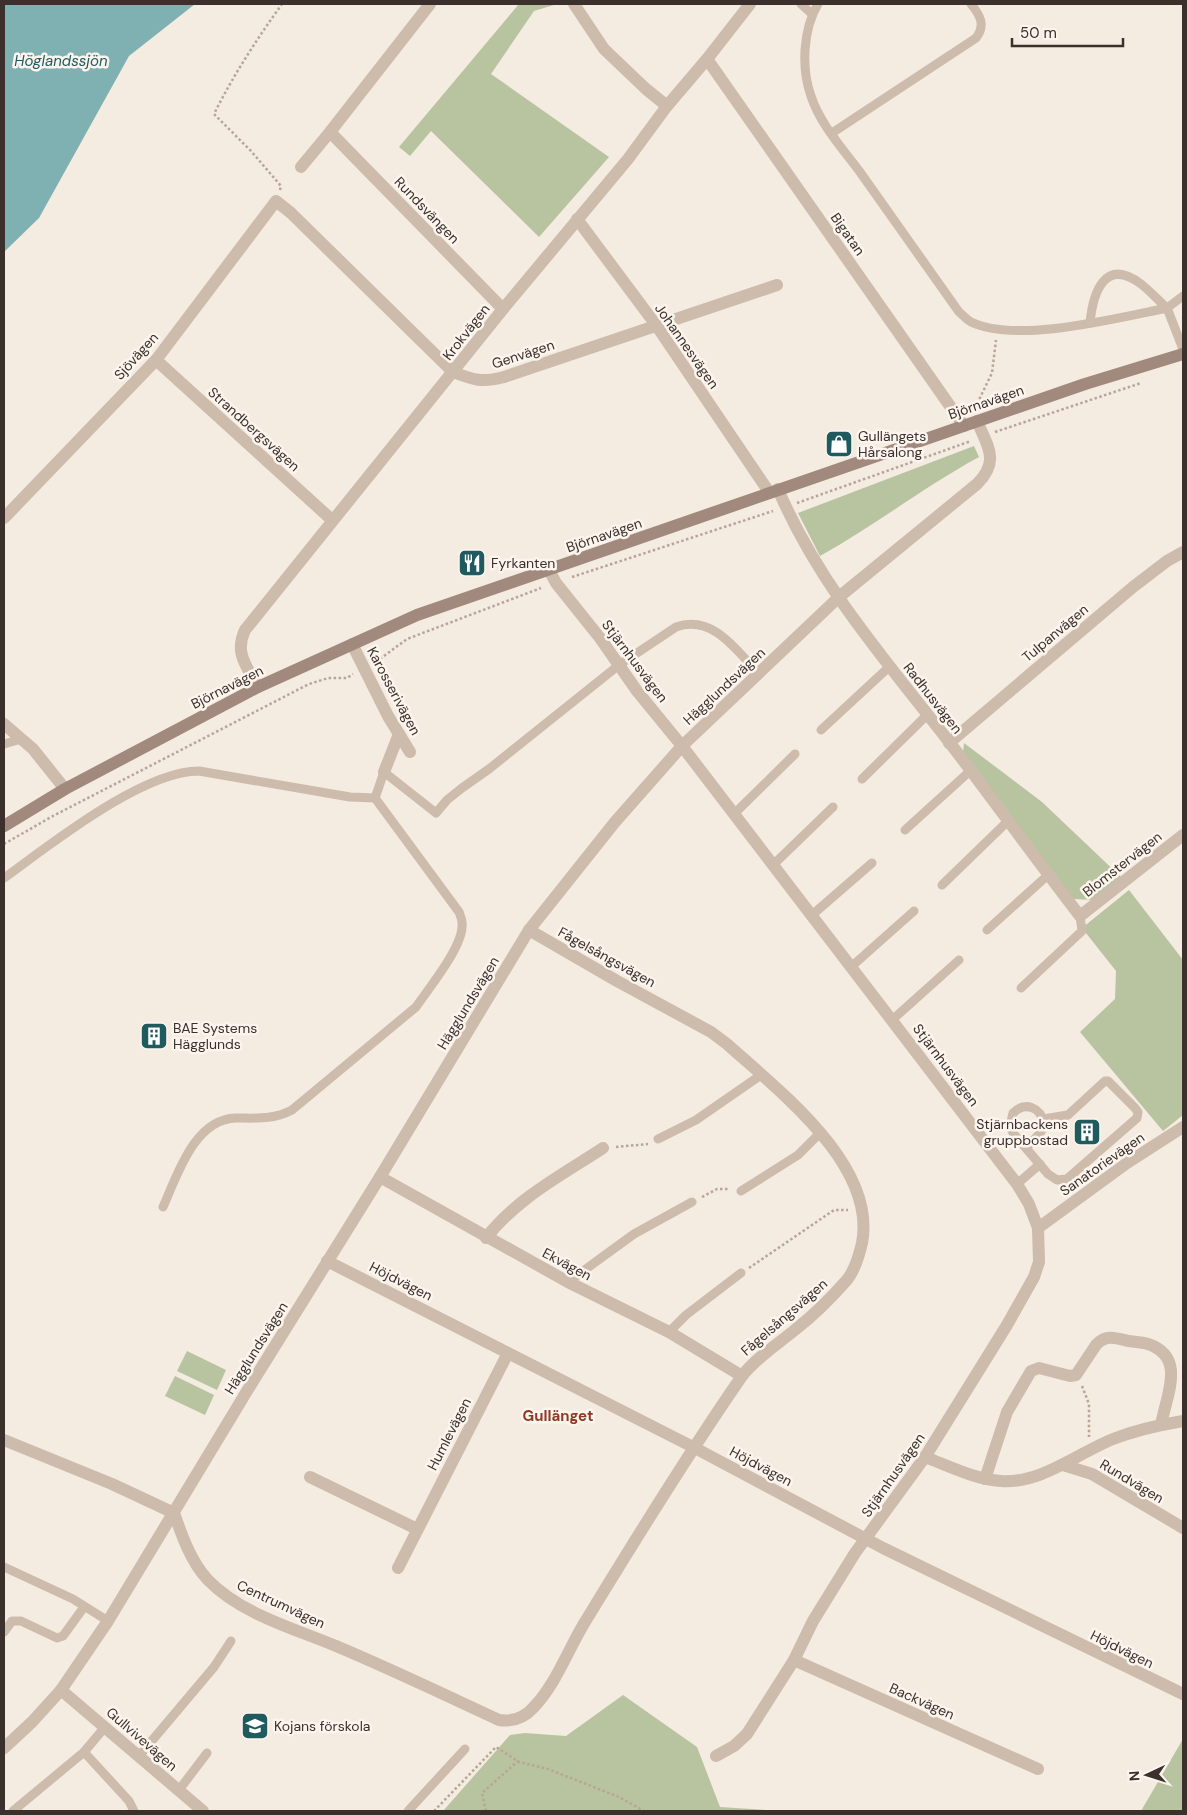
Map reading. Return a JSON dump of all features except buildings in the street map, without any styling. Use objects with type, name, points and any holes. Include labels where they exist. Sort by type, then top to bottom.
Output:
[{"type":"main road","name":"Björnavägen","points":[[4,826],[65,789],[258,687],[417,614],[1085,384],[1183,354]]},
{"type":"street","points":[[301,167],[430,4]]},
{"type":"street","points":[[574,4],[604,49],[667,106]]},
{"type":"street","name":"Krokvägen","points":[[258,687],[239,648],[242,636],[267,601],[503,309],[628,159],[667,106],[750,4]]},
{"type":"street","name":"Bigatan","points":[[707,59],[964,426]]},
{"type":"street","name":"Rundsvängen","points":[[330,132],[503,309]]},
{"type":"street","name":"Sjövägen","points":[[4,518],[156,360],[276,201]]},
{"type":"street","name":"Genvägen","points":[[276,201],[291,213],[453,372],[475,381],[486,382],[504,377],[777,285]]},
{"type":"street","name":"Johannesvägen","points":[[577,219],[656,325],[774,491]]},
{"type":"street","name":"Strandbergsvägen","points":[[156,360],[332,520]]},
{"type":"street","name":"Hägglundsvägen","points":[[4,1748],[32,1722],[61,1690],[108,1621],[529,930],[615,822],[682,746],[839,597],[986,475],[991,460],[977,421]]},
{"type":"street","name":"Radhusvägen","points":[[774,491],[786,507],[814,558],[839,597],[889,667],[1080,916]]},
{"type":"street","name":"Tulpanvägen","points":[[949,743],[1133,587],[1167,561],[1183,552]]},
{"type":"street","name":"Stjärnhusvägen","points":[[549,570],[637,691],[773,864],[1017,1184],[1029,1204],[1038,1228],[1039,1262],[1034,1277],[1007,1325],[925,1456],[866,1538],[813,1621],[794,1660],[747,1734],[734,1746],[716,1756]]},
{"type":"street","name":"Karosserivägen","points":[[352,644],[388,716],[410,752]]},
{"type":"street","points":[[4,724],[33,749],[65,789]]},
{"type":"street","points":[[384,772],[399,734]]},
{"type":"street","name":"Blomstervägen","points":[[1080,916],[1183,834]]},
{"type":"street","name":"Fågelsångsvägen","points":[[528,1713],[550,1685],[584,1623],[693,1447],[742,1376],[750,1365],[799,1327],[847,1280],[855,1266],[864,1234],[863,1211],[859,1196],[846,1170],[820,1133],[727,1044],[711,1032],[617,982],[529,930]]},
{"type":"street","name":"Sanatorievägen","points":[[1038,1228],[1127,1163],[1183,1127]]},
{"type":"street","points":[[486,1238],[504,1217],[535,1192],[603,1148]]},
{"type":"street","name":"Ekvägen","points":[[380,1177],[486,1238],[568,1282],[669,1332],[742,1376]]},
{"type":"street","name":"Höjdvägen","points":[[328,1261],[693,1447],[866,1538],[1183,1694]]},
{"type":"street","points":[[985,1479],[1008,1412],[1031,1371],[1039,1368],[1070,1376],[1076,1375],[1096,1345],[1109,1337],[1145,1343],[1158,1348],[1168,1359],[1172,1372],[1161,1425]]},
{"type":"street","name":"Humlevägen","points":[[398,1568],[508,1353]]},
{"type":"street","name":"Rundvägen","points":[[925,1456],[967,1474],[985,1479],[1001,1481],[1020,1480],[1062,1465],[1114,1439],[1146,1428],[1183,1421]]},
{"type":"street","points":[[4,1440],[112,1484],[174,1513]]},
{"type":"street","name":"Rundvägen","points":[[1062,1465],[1092,1474],[1183,1528]]},
{"type":"street","points":[[310,1477],[417,1529]]},
{"type":"street","name":"Centrumvägen","points":[[174,1513],[183,1538],[198,1568],[214,1586],[234,1601],[266,1617],[338,1646],[499,1720],[515,1720],[528,1713]]},
{"type":"street","name":"Backvägen","points":[[794,1660],[1038,1768]]},
{"type":"street","name":"Gullvivevägen","points":[[61,1690],[203,1811]]},
{"type":"lane","points":[[801,4],[812,14]]},
{"type":"lane","points":[[818,4],[812,14],[805,60],[806,76],[812,98],[832,133],[959,312],[969,321],[995,328],[1040,330],[1090,323],[1167,308],[1183,296]]},
{"type":"lane","points":[[832,133],[976,38],[982,29],[982,22],[971,4]]},
{"type":"lane","points":[[1090,323],[1096,293],[1106,279],[1122,275],[1142,285],[1167,308],[1183,349]]},
{"type":"lane","points":[[374,798],[384,772],[436,813],[447,800],[489,769],[619,665],[676,626],[687,623],[720,632],[759,674]]},
{"type":"lane","points":[[821,730],[889,667]]},
{"type":"lane","points":[[862,779],[927,715]]},
{"type":"lane","points":[[4,744],[21,739]]},
{"type":"lane","points":[[734,814],[796,754]]},
{"type":"lane","points":[[4,878],[89,817],[130,793],[177,773],[199,771],[350,797],[374,798]]},
{"type":"lane","points":[[905,830],[970,771]]},
{"type":"lane","points":[[163,1207],[188,1151],[197,1139],[224,1120],[270,1118],[282,1116],[292,1110],[416,1007],[457,945],[462,928],[459,912],[374,798]]},
{"type":"lane","points":[[773,864],[833,807]]},
{"type":"lane","points":[[942,885],[1008,821]]},
{"type":"lane","points":[[812,915],[872,863]]},
{"type":"lane","points":[[987,930],[1048,875]]},
{"type":"lane","points":[[851,967],[914,911]]},
{"type":"lane","points":[[1021,988],[1082,931],[1080,916]]},
{"type":"lane","points":[[892,1020],[958,960]]},
{"type":"lane","points":[[658,1139],[696,1120],[761,1075]]},
{"type":"lane","points":[[1027,1147],[1041,1132],[1044,1124],[1038,1111],[1030,1106],[1021,1107],[1013,1113],[1011,1130],[1053,1178],[1067,1179],[1137,1118],[1138,1112],[1108,1080],[1068,1115],[1043,1119]]},
{"type":"lane","points":[[741,1191],[798,1155],[820,1133]]},
{"type":"lane","points":[[1017,1184],[1040,1164]]},
{"type":"lane","points":[[568,1282],[634,1234],[692,1202]]},
{"type":"lane","points":[[669,1332],[686,1315],[741,1273]]},
{"type":"lane","points":[[4,1567],[73,1598],[108,1621]]},
{"type":"lane","points":[[4,1631],[12,1622],[21,1621],[57,1638],[63,1636],[84,1607]]},
{"type":"lane","points":[[139,1756],[214,1667],[231,1641]]},
{"type":"lane","points":[[13,1811],[84,1752],[105,1727]]},
{"type":"lane","points":[[408,1811],[465,1748]]},
{"type":"lane","points":[[84,1752],[129,1801],[134,1811]]},
{"type":"lane","points":[[179,1790],[207,1753]]},
{"type":"path","points":[[276,201],[281,186],[251,151],[214,114],[248,52],[282,4]]},
{"type":"path","points":[[964,426],[978,404],[992,373],[996,341],[995,328]]},
{"type":"path","points":[[4,844],[310,684],[328,678],[347,678],[382,659],[407,639],[556,582],[786,507],[983,436],[1146,381]]},
{"type":"path","points":[[603,1148],[650,1143],[658,1139]]},
{"type":"path","points":[[692,1202],[718,1189],[725,1188],[741,1191]]},
{"type":"path","points":[[741,1273],[834,1210],[863,1211]]},
{"type":"path","points":[[1076,1375],[1089,1404],[1089,1450]]},
{"type":"path","points":[[434,1811],[496,1747],[518,1762],[548,1769],[610,1793],[644,1811]]},
{"type":"path","points":[[486,1811],[482,1792],[518,1762]]},
{"type":"green space","points":[[519,4],[557,4],[534,11],[491,74],[609,157],[539,237],[431,131],[410,156],[399,147]]},
{"type":"green space","points":[[974,446],[979,457],[820,556],[798,513]]},
{"type":"green space","points":[[964,743],[1042,802],[1121,877],[1094,900],[1073,899],[963,753]]},
{"type":"green space","points":[[1129,890],[1183,960],[1183,1115],[1163,1131],[1080,1032],[1115,999],[1116,971],[1082,928]]},
{"type":"green space","points":[[187,1351],[226,1370],[217,1390],[177,1371]]},
{"type":"green space","points":[[175,1376],[214,1395],[205,1415],[165,1396]]},
{"type":"green space","points":[[623,1695],[697,1747],[720,1807],[783,1811],[443,1811],[510,1735],[525,1733],[566,1736]]},
{"type":"green space","points":[[1183,1739],[1183,1811],[1141,1811]]},
{"type":"water","name":"Höglandssjön","points":[[4,4],[195,4],[129,56],[39,218],[4,252]]},
{"type":"place","name":"Gullängets Hårsalong","points":[[839,444]]},
{"type":"place","name":"Fyrkanten","points":[[472,563]]},
{"type":"place","name":"BAE Systems Hägglunds","points":[[154,1036]]},
{"type":"place","name":"Stjärnbackens gruppbostad","points":[[1087,1132]]},
{"type":"place","name":"Kojans förskola","points":[[255,1726]]},
{"type":"district","name":"Gullänget","points":[[558,1416]]}]
